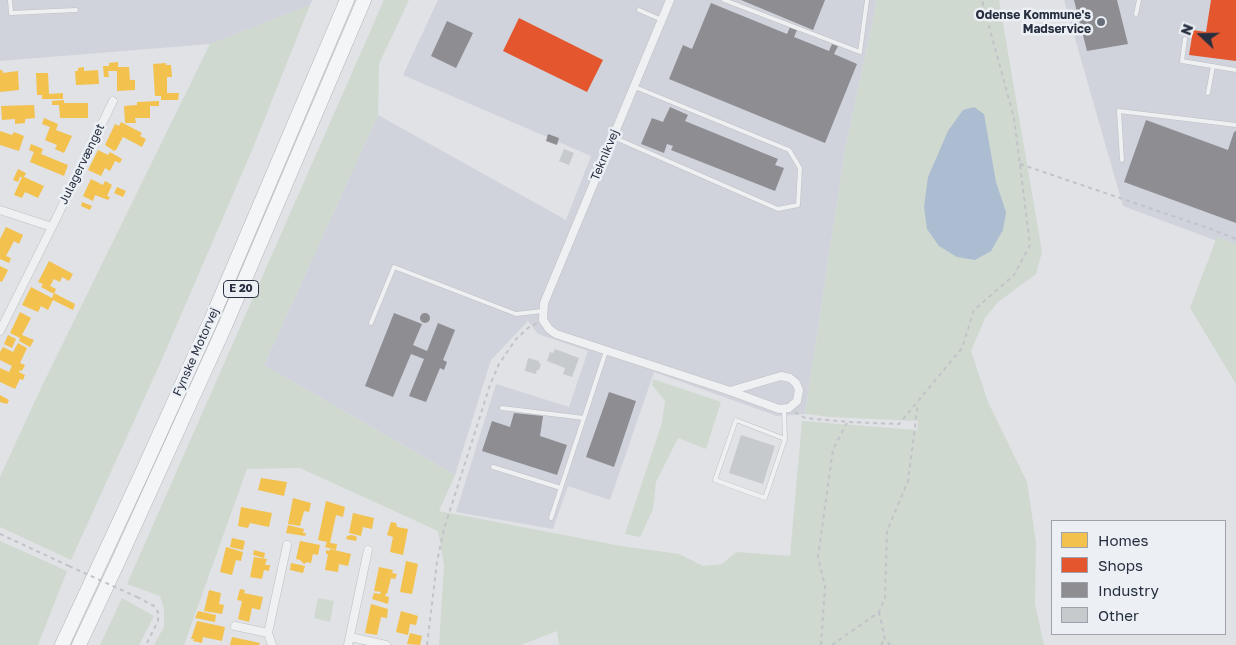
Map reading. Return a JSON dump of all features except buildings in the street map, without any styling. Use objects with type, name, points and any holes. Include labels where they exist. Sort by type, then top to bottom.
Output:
[{"type":"highway","name":"Fynske Motorvej","points":[[62,645],[211,320],[347,0]]},
{"type":"highway","name":"Fynske Motorvej","points":[[79,645],[225,326],[364,0]]},
{"type":"street","name":"Teknikvej","points":[[543,320],[542,311],[544,303],[670,0]]},
{"type":"street","name":"Julagervænget","points":[[0,331],[113,101]]},
{"type":"street","points":[[0,210],[52,227]]},
{"type":"street","points":[[543,320],[549,329],[556,334],[730,391],[772,407],[786,409],[797,401],[799,390],[796,383],[790,378],[781,376],[730,391]]},
{"type":"street","points":[[272,645],[268,633],[287,545]]},
{"type":"street","points":[[368,550],[349,641],[386,645]]},
{"type":"street","points":[[235,626],[268,633]]},
{"type":"lane","points":[[10,0],[11,13],[76,10]]},
{"type":"lane","points":[[724,0],[860,52],[867,0]]},
{"type":"lane","points":[[1136,14],[1139,0]]},
{"type":"lane","points":[[639,10],[662,20]]},
{"type":"lane","points":[[1186,39],[1182,61],[1236,70]]},
{"type":"lane","points":[[1208,93],[1213,66]]},
{"type":"lane","points":[[613,137],[778,210],[798,205],[800,168],[789,150],[634,86]]},
{"type":"lane","points":[[1122,160],[1119,111],[1236,125]]},
{"type":"lane","points":[[371,323],[394,267],[516,314],[542,311]]},
{"type":"lane","points":[[551,518],[606,350]]},
{"type":"lane","points":[[502,408],[584,418]]},
{"type":"lane","points":[[785,439],[736,420],[715,480],[765,498],[785,439],[786,409]]},
{"type":"lane","points":[[493,467],[561,488]]},
{"type":"path","points":[[786,409],[805,418],[899,424],[962,348],[974,310],[1014,274],[1030,245],[1014,118],[982,0]]},
{"type":"path","points":[[1020,164],[1212,229],[1236,239]]},
{"type":"path","points":[[427,645],[437,562],[444,529],[490,385],[499,364],[516,339],[528,328],[543,320]]},
{"type":"path","points":[[832,645],[878,612],[885,598],[887,531],[908,481],[918,403]]},
{"type":"path","points":[[821,645],[825,586],[818,557],[833,449],[848,422]]},
{"type":"path","points":[[0,534],[154,606],[158,612],[158,620],[146,645]]},
{"type":"path","points":[[878,612],[885,639],[890,645]]},
{"type":"path","points":[[881,645],[885,639]]},
{"type":"shaded area","points":[[0,0],[312,0],[310,5],[210,44],[0,61]]},
{"type":"shaded area","points":[[384,0],[409,0],[379,64],[378,115],[264,365],[455,475],[439,511],[621,546],[679,554],[703,566],[722,564],[736,552],[790,556],[802,421],[917,430],[918,421],[805,414],[845,150],[877,0],[999,0],[1042,252],[1036,274],[998,302],[985,318],[971,351],[988,402],[1027,482],[1036,543],[1035,604],[1044,645],[559,645],[557,631],[521,645],[439,645],[444,565],[438,531],[300,468],[247,469],[184,645],[154,645],[164,627],[164,609],[160,596],[127,584]]},
{"type":"shaded area","points":[[438,0],[877,0],[845,150],[805,414],[777,416],[654,372],[610,500],[568,486],[553,529],[456,512],[496,384],[569,407],[588,351],[538,334],[528,321],[491,360],[455,475],[264,365],[378,115],[566,220],[591,156],[403,75]]},
{"type":"shaded area","points":[[1064,0],[1236,0],[1236,248],[1123,206]]},
{"type":"shaded area","points":[[310,5],[253,148],[159,366],[71,560],[0,527],[0,477],[41,388],[210,44]]},
{"type":"shaded area","points":[[1217,237],[1236,244],[1236,384],[1190,308]]},
{"type":"shaded area","points":[[653,379],[721,402],[706,449],[678,438],[656,482],[653,509],[640,537],[625,534],[662,423],[665,401],[652,385]]},
{"type":"shaded area","points":[[0,541],[67,571],[38,645],[0,645]]},
{"type":"shaded area","points":[[122,598],[154,616],[139,645],[100,645]]},
{"type":"shaded area","points":[[318,598],[334,601],[330,622],[314,618]]},
{"type":"water","points":[[974,107],[984,114],[996,182],[1006,212],[1003,230],[991,251],[975,260],[957,257],[939,246],[927,229],[924,207],[928,177],[948,131],[963,110]]},
{"type":"place","name":"Odense Kommune's Madservice","points":[[1101,22]]}]
